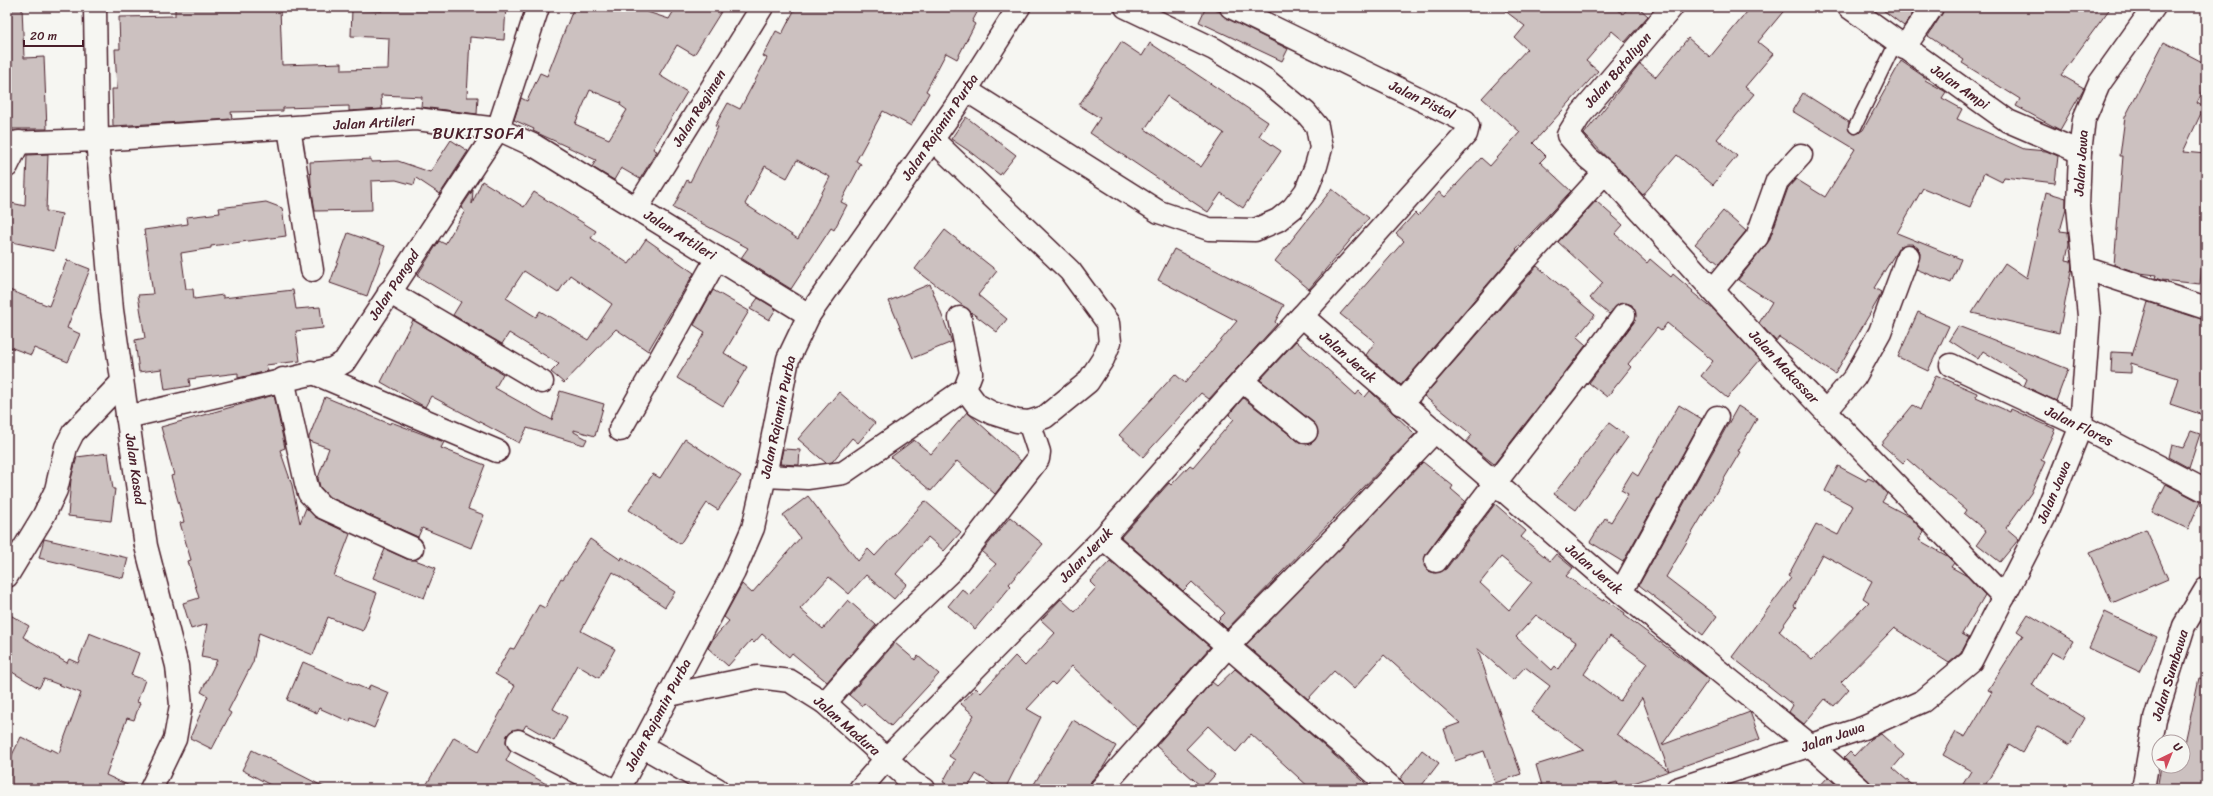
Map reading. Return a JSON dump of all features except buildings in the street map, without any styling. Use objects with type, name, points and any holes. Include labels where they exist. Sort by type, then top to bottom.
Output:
[{"type":"street","name":"Jalan Kasad","points":[[95,7],[98,140],[112,310],[146,546],[177,666],[181,705],[175,739],[151,789]]},
{"type":"street","name":"Jalan Pangad","points":[[127,417],[311,372],[332,369],[344,362],[498,129],[538,7]]},
{"type":"street","name":"Jalan Regimen","points":[[636,208],[762,7]]},
{"type":"street","name":"Jalan Rajamin Purba","points":[[619,789],[734,572],[753,528],[765,476],[788,359],[810,315],[933,140],[1019,7]]},
{"type":"street","points":[[966,90],[1159,212],[1209,229],[1255,230],[1278,220],[1293,208],[1306,191],[1316,166],[1321,148],[1317,126],[1294,103],[1266,80],[1214,49],[1126,7]]},
{"type":"street","name":"Jalan Pistol","points":[[1231,7],[1465,121],[1468,126],[1466,134],[1302,316]]},
{"type":"street","name":"Jalan Bataliyon","points":[[1568,135],[1581,114],[1672,7]]},
{"type":"street","name":"Jalan Ampi","points":[[1849,7],[2008,121],[2080,152]]},
{"type":"street","points":[[1900,45],[1932,7]]},
{"type":"street","name":"Jalan Jawa","points":[[1677,789],[1863,728],[1923,701],[1971,661],[2044,518],[2081,426],[2089,316],[2078,207],[2080,152],[2084,119],[2100,84],[2154,7]]},
{"type":"street","name":"Jalan Artileri","points":[[13,143],[98,140],[416,120],[498,129],[535,146],[810,315]]},
{"type":"street","points":[[289,128],[312,270]]},
{"type":"street","name":"Jalan Makassar","points":[[1568,135],[1588,158],[1605,172],[1826,411],[2004,597]]},
{"type":"street","points":[[933,140],[1070,270],[1108,323],[1110,342],[1103,359],[1088,382],[1045,417],[1029,422],[1018,421],[992,413],[977,405],[965,389]]},
{"type":"street","points":[[7,166],[13,143]]},
{"type":"street","points":[[1713,290],[1757,238],[1777,181],[1802,155]]},
{"type":"street","points":[[1401,404],[1519,267],[1605,172]]},
{"type":"street","points":[[1826,411],[1855,377],[1880,332],[1908,256]]},
{"type":"street","points":[[620,430],[717,258]]},
{"type":"street","points":[[2084,268],[2206,308]]},
{"type":"street","points":[[389,292],[542,382]]},
{"type":"street","points":[[1436,561],[1493,483],[1589,364],[1624,315]]},
{"type":"street","name":"Jalan Jeruk","points":[[860,789],[886,759],[1103,538],[1242,381],[1302,316],[1401,404],[1621,592],[1810,746],[1860,789]]},
{"type":"street","points":[[765,476],[807,478],[843,472],[965,389],[971,373],[960,318]]},
{"type":"street","name":"Jalan Flores","points":[[1951,365],[2081,426],[2206,491]]},
{"type":"street","points":[[311,372],[497,451]]},
{"type":"street","points":[[283,379],[306,483],[314,500],[322,507],[412,548]]},
{"type":"street","points":[[1242,381],[1306,432]]},
{"type":"street","points":[[7,576],[44,515],[56,490],[66,447],[73,433],[122,382]]},
{"type":"street","points":[[1621,592],[1717,417]]},
{"type":"street","points":[[824,703],[889,630],[951,571],[1038,459],[1039,452],[1029,422]]},
{"type":"street","points":[[1101,789],[1227,647],[1340,532],[1434,432]]},
{"type":"street","points":[[1103,538],[1227,647],[1393,789]]},
{"type":"street","name":"Jalan Sumbawa","points":[[2144,789],[2154,719],[2184,626],[2206,589]]},
{"type":"street","name":"Jalan Madura","points":[[670,695],[757,677],[790,682],[824,703],[913,783],[924,789]]},
{"type":"street","points":[[518,741],[611,789]]},
{"type":"street","points":[[642,746],[717,789]]},
{"type":"lane","points":[[1855,127],[1900,45]]},
{"type":"district","name":"BUKITSOFA","points":[[479,133]]}]
